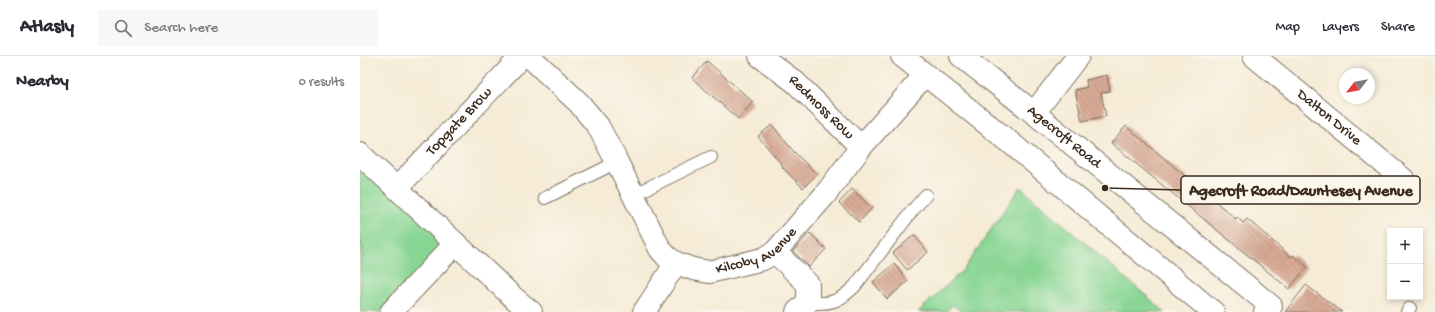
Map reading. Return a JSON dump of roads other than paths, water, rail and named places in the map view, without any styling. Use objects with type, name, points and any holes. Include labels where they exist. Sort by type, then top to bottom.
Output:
[{"type":"street","name":"Topgate Brow","points":[[397,188],[522,56]]},
{"type":"street","name":"Kilcoby Avenue","points":[[529,56],[579,104],[598,126],[660,249],[667,257],[676,263],[693,269],[709,272],[763,259],[775,252],[824,196],[861,147],[925,75]]},
{"type":"street","name":"Redmoss Row","points":[[760,56],[795,82],[861,147]]},
{"type":"street","points":[[902,56],[1012,144],[1213,312]]},
{"type":"street","name":"Agecroft Road","points":[[961,56],[1034,113],[1270,306],[1265,312]]},
{"type":"street","points":[[1034,113],[1078,56]]},
{"type":"street","name":"Dalton Drive","points":[[1254,56],[1403,179]]},
{"type":"street","points":[[360,154],[455,244],[531,312]]},
{"type":"street","points":[[392,312],[455,244]]},
{"type":"street","points":[[775,252],[808,284],[803,307]]},
{"type":"street","points":[[644,312],[676,263]]},
{"type":"lane","points":[[634,195],[711,157]]},
{"type":"lane","points":[[545,198],[617,162]]},
{"type":"lane","points":[[803,307],[832,303],[844,296],[854,286],[926,195]]},
{"type":"place","name":"Agecroft Road/Dauntesey Avenue","points":[[1105,188]]}]
